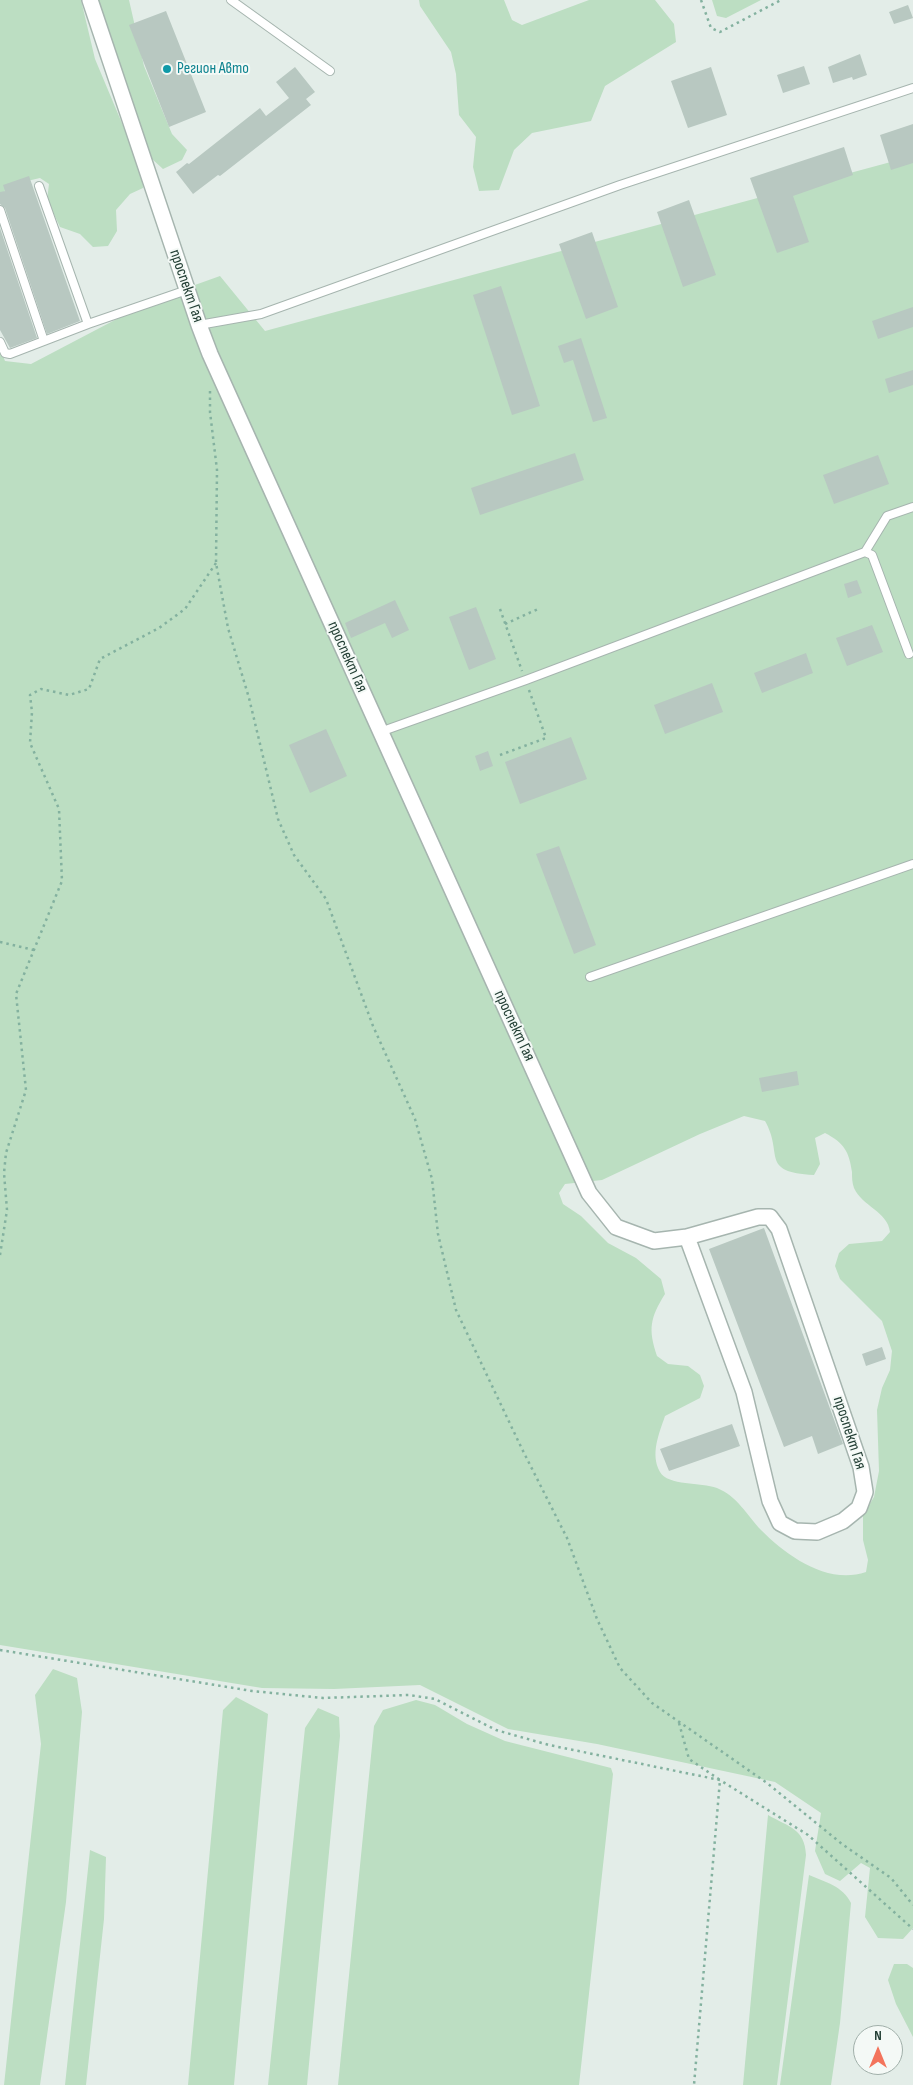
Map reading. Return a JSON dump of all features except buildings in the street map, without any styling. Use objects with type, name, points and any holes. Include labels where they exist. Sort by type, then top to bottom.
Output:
[{"type":"street","name":"проспект Гая","points":[[90,0],[199,325],[380,732],[589,1193],[616,1227],[654,1241],[688,1238],[758,1216],[770,1216],[779,1229],[861,1467],[865,1492],[859,1508],[843,1521],[817,1532],[795,1531],[780,1523],[770,1501],[744,1392],[688,1238]]},
{"type":"lane","points":[[231,0],[330,72]]},
{"type":"lane","points":[[199,325],[261,314],[620,185],[913,88]]},
{"type":"lane","points":[[39,186],[88,324]]},
{"type":"lane","points":[[0,210],[44,341]]},
{"type":"lane","points":[[0,342],[5,353],[10,354],[88,324],[187,290]]},
{"type":"lane","points":[[380,732],[526,680],[865,552],[887,516],[913,507]]},
{"type":"lane","points":[[865,552],[872,555],[909,654]]},
{"type":"lane","points":[[590,977],[913,864]]},
{"type":"path","points":[[701,0],[711,28],[720,32],[781,0]]},
{"type":"path","points":[[210,383],[210,412],[217,470],[216,563],[228,628],[249,698],[278,819],[294,855],[326,898],[373,1026],[415,1119],[432,1179],[438,1234],[456,1310],[522,1449],[567,1538],[597,1619],[620,1668],[652,1702],[767,1784],[842,1844],[891,1878],[913,1905]]},
{"type":"path","points":[[0,1255],[7,1210],[4,1173],[6,1153],[26,1090],[16,994],[62,882],[59,808],[30,743],[32,712],[30,695],[41,689],[69,695],[89,689],[100,659],[159,628],[185,609],[216,563]]},
{"type":"path","points":[[505,624],[538,609]]},
{"type":"path","points":[[0,942],[34,950]]},
{"type":"path","points":[[0,1650],[252,1691],[323,1698],[409,1695],[435,1699],[496,1730],[549,1745],[720,1780]]},
{"type":"path","points":[[678,1722],[689,1759],[808,1835],[913,1929]]},
{"type":"path","points":[[694,2085],[720,1780]]},
{"type":"green space","points":[[0,0],[81,0],[95,59],[142,171],[143,188],[130,194],[116,210],[117,231],[108,246],[93,247],[80,234],[60,227],[47,200],[49,184],[40,178],[10,185],[0,196]]},
{"type":"green space","points":[[96,0],[129,0],[144,66],[172,134],[187,150],[182,160],[163,169],[151,158]]},
{"type":"green space","points":[[419,0],[504,0],[512,20],[522,25],[589,0],[655,0],[674,24],[676,42],[605,86],[591,121],[532,133],[514,150],[499,190],[479,191],[473,167],[476,137],[459,115],[456,74],[451,52],[420,6]]},
{"type":"green space","points":[[712,0],[761,0],[726,18],[717,16]]},
{"type":"green space","points":[[913,156],[913,1928],[903,1939],[878,1938],[865,1917],[870,1868],[861,1863],[840,1881],[825,1874],[815,1851],[821,1813],[775,1782],[597,1744],[508,1729],[420,1685],[334,1689],[262,1688],[0,1645],[0,348],[5,361],[31,364],[153,300],[220,276],[265,331]],"holes":[[[744,1116],[765,1121],[779,1165],[786,1170],[797,1173],[814,1175],[820,1164],[815,1138],[825,1133],[837,1140],[845,1148],[849,1158],[854,1188],[863,1200],[885,1219],[890,1232],[882,1241],[849,1244],[839,1253],[835,1266],[840,1279],[882,1321],[892,1351],[890,1370],[882,1388],[877,1410],[879,1471],[874,1497],[863,1515],[863,1540],[868,1560],[866,1572],[837,1575],[809,1566],[771,1540],[741,1506],[724,1491],[710,1486],[670,1480],[660,1472],[657,1465],[656,1451],[658,1437],[665,1416],[700,1398],[704,1386],[700,1375],[688,1366],[668,1364],[657,1356],[652,1338],[652,1324],[656,1310],[665,1294],[661,1279],[636,1258],[608,1243],[581,1216],[563,1204],[559,1193],[565,1184],[602,1180],[700,1134]]]},
{"type":"green space","points":[[53,1669],[77,1678],[82,1712],[66,1902],[40,2085],[4,2085],[41,1744],[35,1695]]},
{"type":"green space","points":[[236,1697],[268,1714],[234,2085],[188,2085],[223,1710]]},
{"type":"green space","points":[[416,1700],[435,1705],[467,1724],[505,1741],[611,1768],[613,1774],[579,2085],[338,2085],[374,1726],[383,1710]]},
{"type":"green space","points":[[318,1708],[339,1717],[340,1736],[307,2085],[268,2085],[305,1728]]},
{"type":"green space","points":[[768,1815],[789,1826],[799,1834],[803,1839],[806,1855],[777,2085],[743,2085]]},
{"type":"green space","points":[[90,1850],[106,1857],[104,1919],[86,2085],[65,2085]]},
{"type":"green space","points":[[809,1875],[827,1882],[843,1892],[851,1903],[840,2023],[831,2085],[780,2085]]},
{"type":"green space","points":[[894,1964],[907,1964],[913,1968],[913,2037],[896,2004],[888,1980]]},
{"type":"place","name":"Регион Авто","points":[[167,69]]}]
